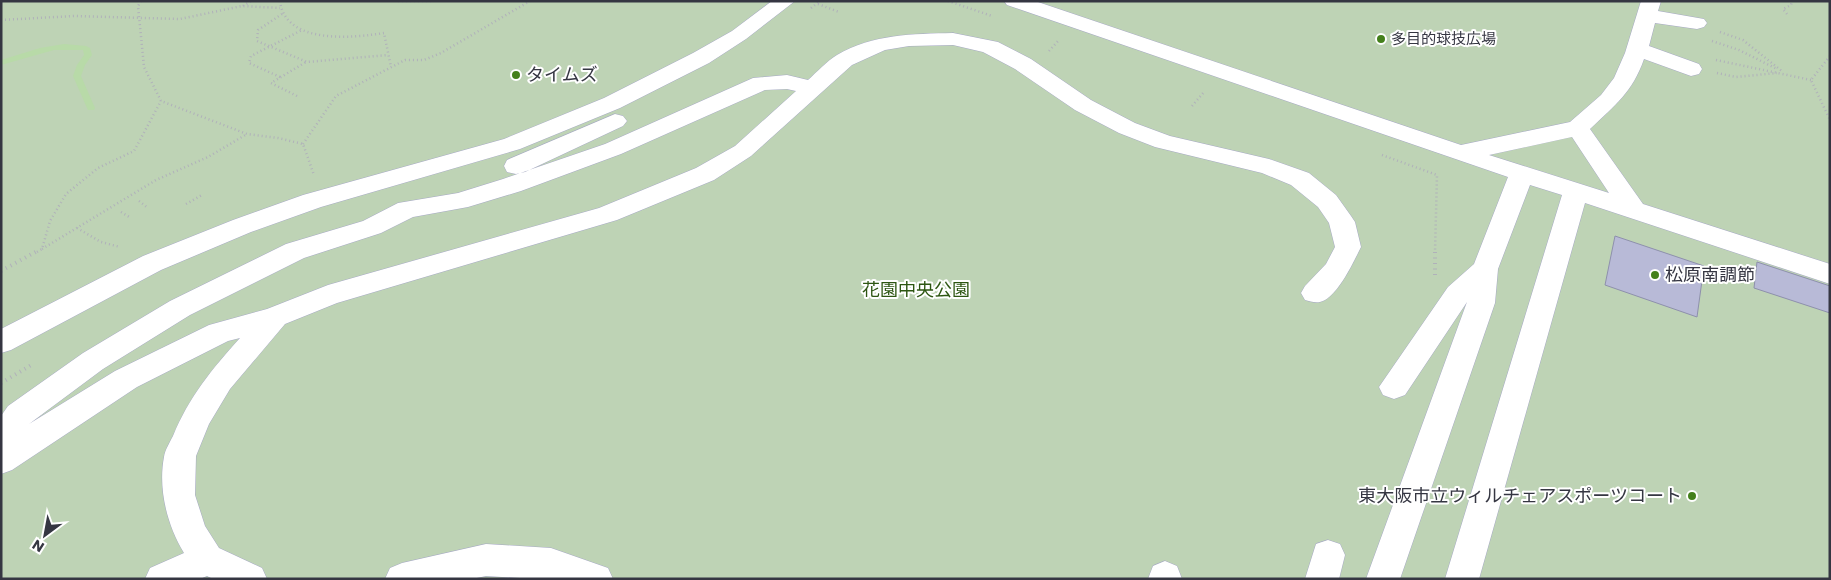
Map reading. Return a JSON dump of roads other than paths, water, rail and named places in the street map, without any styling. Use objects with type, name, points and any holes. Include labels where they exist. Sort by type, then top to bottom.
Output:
[{"type":"street","points":[[701,58],[697,52],[754,1]]},
{"type":"street","points":[[1,342],[152,263],[242,226],[312,201],[512,144],[612,103],[701,58],[739,35],[785,1]]},
{"type":"street","points":[[1014,1],[1459,153],[1830,274]]},
{"type":"street","points":[[1459,153],[1578,128],[1588,116],[1609,101],[1625,80],[1638,49],[1648,8],[1693,45],[1638,49]]},
{"type":"street","points":[[1,461],[35,437],[126,380],[219,333],[275,317],[328,295],[608,214],[705,174],[743,151],[844,60],[880,44],[909,40],[953,40],[990,47],[1023,64],[1083,105],[1127,128],[1163,142],[1269,167],[1300,179],[1327,201],[1342,222],[1348,247],[1336,270],[1314,293]]},
{"type":"street","points":[[1,440],[19,416],[93,362],[180,308],[295,252],[372,227],[429,196],[517,166],[612,123],[696,73],[701,58]]},
{"type":"street","points":[[407,209],[459,201],[512,185],[613,149],[761,83],[786,82],[812,88]]},
{"type":"street","points":[[1578,128],[1633,209]]},
{"type":"street","points":[[1383,579],[1481,303],[1485,269],[1522,173]]},
{"type":"street","points":[[1462,579],[1576,192]]},
{"type":"street","points":[[1394,387],[1458,294],[1485,269]]},
{"type":"street","points":[[250,579],[207,559],[190,532],[179,496],[180,456],[195,420],[219,381],[275,317]]},
{"type":"street","points":[[162,579],[207,559]]},
{"type":"street","points":[[402,579],[486,560],[551,564],[596,579]]},
{"type":"waterway","points":[[1,63],[54,48],[86,48],[88,55],[81,65],[77,76],[91,108]]},
{"type":"place","name":"多目的球技広場","points":[[1381,39]]},
{"type":"place","name":"タイムズ","points":[[516,75]]},
{"type":"place","name":"松原南調節","points":[[1655,275]]},
{"type":"place","name":"東大阪市立ウィルチェアスポーツコート","points":[[1692,496]]},
{"type":"park label","name":"花園中央公園","points":[[916,290]]}]
